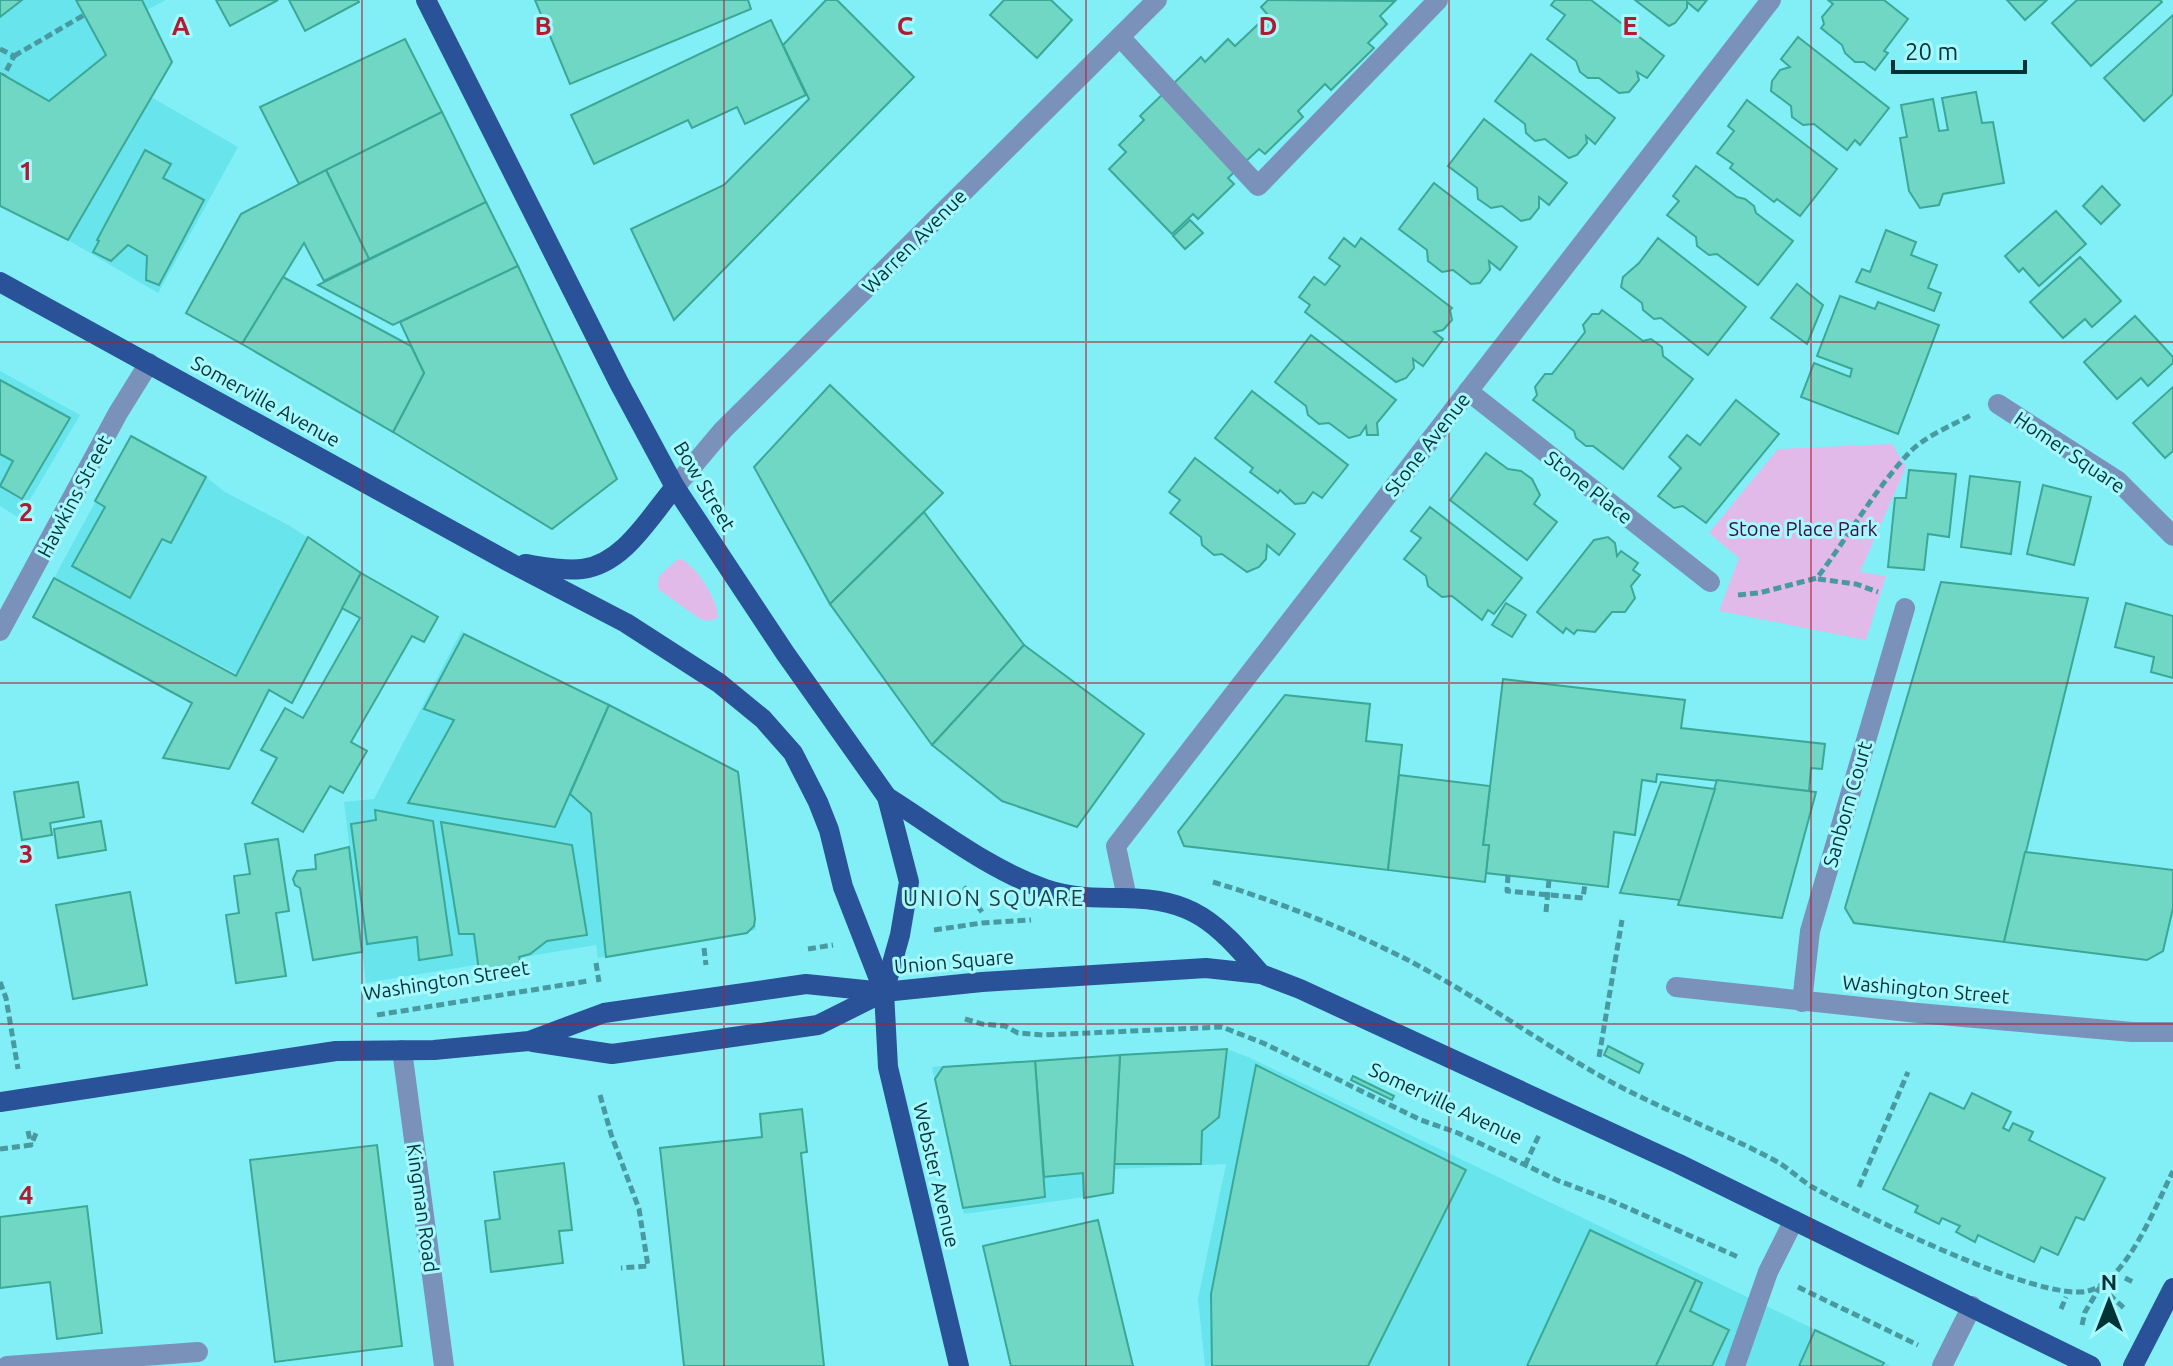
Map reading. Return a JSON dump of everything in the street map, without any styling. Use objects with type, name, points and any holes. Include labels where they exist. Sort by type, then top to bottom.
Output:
[{"type":"main road","name":"Bow Street","points":[[426,0],[619,383],[675,487],[785,653],[887,797],[909,882],[900,935],[884,992]]},
{"type":"main road","name":"Somerville Avenue","points":[[0,282],[509,562]]},
{"type":"main road","points":[[509,562],[562,570],[585,569],[607,560],[628,543],[675,487]]},
{"type":"main road","name":"Union Square","points":[[509,562],[637,630],[719,683],[778,733],[799,764],[818,802],[829,830],[843,887],[884,992],[1187,968],[1261,974],[1300,989],[1794,1220]]},
{"type":"main road","points":[[887,797],[1006,872],[1030,883],[1074,896],[1172,903],[1207,919],[1221,929],[1261,974]]},
{"type":"main road","points":[[529,1041],[604,1013],[806,984],[884,992]]},
{"type":"main road","points":[[0,1102],[336,1051],[434,1050],[529,1041],[612,1054],[818,1025],[884,992]]},
{"type":"main road","name":"Webster Avenue","points":[[884,992],[888,1067],[959,1366]]},
{"type":"main road","points":[[1794,1220],[2091,1366]]},
{"type":"main road","points":[[2133,1366],[2173,1288]]},
{"type":"street","name":"Warren Avenue","points":[[675,487],[723,430],[1157,0]]},
{"type":"street","points":[[1120,37],[1258,186],[1438,0]]},
{"type":"street","name":"Stone Avenue","points":[[1127,898],[1116,846],[1771,0]]},
{"type":"street","name":"Hawkins Street","points":[[0,631],[118,413],[149,363]]},
{"type":"street","name":"Stone Place","points":[[1468,391],[1710,582]]},
{"type":"street","name":"Homer Square","points":[[1998,404],[2118,481],[2173,536]]},
{"type":"street","name":"Sanborn Court","points":[[1802,1002],[1810,931],[1905,608]]},
{"type":"street","name":"Washington Street","points":[[1676,987],[1802,1002],[2132,1032],[2173,1032]]},
{"type":"street","name":"Kingman Road","points":[[402,1050],[444,1366]]},
{"type":"street","points":[[1735,1366],[1768,1272],[1794,1220]]},
{"type":"street","points":[[1944,1362],[1972,1306]]},
{"type":"street","points":[[7,1366],[198,1352]]},
{"type":"path","points":[[4,75],[14,56],[84,15]]},
{"type":"path","points":[[0,49],[14,56]]},
{"type":"path","points":[[1817,578],[1874,493],[1908,454],[1930,437],[1998,404]]},
{"type":"path","points":[[1710,582],[1725,595],[1759,593],[1817,578],[1856,584]]},
{"type":"path","points":[[1508,875],[1507,891],[1583,898],[1585,884]]},
{"type":"path","points":[[1546,912],[1549,880]]},
{"type":"path","points":[[1207,881],[1267,899],[1406,960],[1575,1061],[1775,1161],[1811,1187],[1985,1268],[2067,1292],[2085,1292],[2100,1286],[2112,1278],[2124,1261],[2173,1171]]},
{"type":"path","name":"Union Square","points":[[900,935],[982,923],[1033,920]]},
{"type":"path","points":[[1599,1057],[1622,920]]},
{"type":"path","points":[[803,950],[864,941]]},
{"type":"path","points":[[691,966],[720,962]]},
{"type":"path","name":"Washington Street","points":[[364,1017],[599,979]]},
{"type":"path","name":"Somerville Avenue","points":[[954,1015],[982,1024],[996,1024],[1027,1035],[1222,1027],[1263,1043],[1421,1120],[1458,1133],[1559,1181],[1612,1201],[1768,1272],[1944,1362]]},
{"type":"path","points":[[9,1071],[33,1066]]},
{"type":"path","points":[[1859,1187],[1908,1072]]},
{"type":"path","points":[[600,1095],[639,1209],[648,1266],[621,1268]]},
{"type":"path","points":[[2125,1278],[2135,1283]]},
{"type":"path","points":[[2085,1312],[2100,1286]]},
{"type":"path","points":[[2061,1309],[2066,1297]]},
{"type":"shaded area","points":[[0,0],[166,0],[147,10],[151,97],[238,147],[158,293],[68,240],[0,206]]},
{"type":"shaded area","points":[[0,371],[80,415],[19,518],[0,506]]},
{"type":"shaded area","points":[[131,436],[206,477],[225,492],[290,526],[361,573],[292,703],[54,578]]},
{"type":"shaded area","points":[[462,630],[464,634],[739,771],[756,930],[598,958],[596,945],[366,983],[344,802],[374,799]]},
{"type":"shaded area","points":[[1227,1049],[1891,1366],[1205,1366],[1198,1299],[1226,1164],[1115,1169],[1113,1193],[964,1214],[932,1067]]},
{"type":"green space","name":"Stone Place Park","points":[[1892,444],[1906,467],[1860,572],[1886,576],[1866,640],[1719,611],[1739,558],[1709,533],[1778,449]]},
{"type":"green space","points":[[681,559],[705,584],[717,610],[716,619],[700,619],[658,589],[659,576]]},
{"type":"building","points":[[0,0],[22,0],[0,17]]},
{"type":"building","points":[[76,0],[142,0],[172,62],[68,240],[0,206],[0,73],[49,101],[106,55]]},
{"type":"building","points":[[216,0],[278,0],[230,26]]},
{"type":"building","points":[[289,0],[358,0],[359,2],[305,31]]},
{"type":"building","points":[[535,0],[748,0],[751,9],[570,84]]},
{"type":"building","points":[[826,0],[837,0],[914,77],[674,320],[631,229],[724,185],[809,99],[783,45]]},
{"type":"building","points":[[1004,0],[1051,0],[1072,20],[1037,58],[990,15]]},
{"type":"building","points":[[1268,0],[1395,1],[1380,16],[1387,24],[1368,43],[1374,48],[1331,90],[1325,84],[1298,111],[1303,117],[1265,154],[1259,149],[1228,178],[1234,184],[1198,219],[1193,214],[1172,234],[1109,169],[1126,152],[1119,145],[1144,120],[1140,116],[1201,57],[1205,62],[1228,39],[1235,46],[1268,15],[1261,7]]},
{"type":"building","points":[[1555,0],[1591,0],[1664,56],[1647,78],[1637,72],[1639,80],[1629,92],[1619,93],[1599,78],[1588,78],[1580,72],[1576,61],[1547,39],[1565,15],[1551,5]]},
{"type":"building","points":[[1635,0],[1707,0],[1698,11],[1687,2],[1687,8],[1669,26]]},
{"type":"building","points":[[1828,0],[1884,0],[1908,19],[1884,51],[1888,53],[1875,70],[1864,62],[1855,62],[1845,53],[1842,45],[1821,28],[1824,24],[1822,17],[1833,4]]},
{"type":"building","points":[[2007,0],[2047,0],[2025,20]]},
{"type":"building","points":[[2077,0],[2162,2],[2091,66],[2052,23]]},
{"type":"building","points":[[2173,15],[2173,94],[2144,121],[2104,78]]},
{"type":"building","points":[[771,20],[806,95],[745,124],[737,107],[692,128],[688,120],[594,164],[571,115]]},
{"type":"building","points":[[1798,37],[1889,108],[1860,145],[1855,140],[1847,150],[1814,124],[1803,125],[1792,117],[1791,106],[1771,91],[1772,81],[1780,70],[1790,67],[1781,59]]},
{"type":"building","points":[[405,39],[442,112],[299,184],[260,107]]},
{"type":"building","points":[[1531,54],[1615,118],[1595,144],[1586,136],[1587,143],[1577,155],[1569,158],[1545,139],[1535,141],[1526,133],[1525,124],[1495,101]]},
{"type":"building","points":[[1976,92],[1982,123],[1993,122],[2004,183],[1943,194],[1939,205],[1920,208],[1909,191],[1900,138],[1907,137],[1901,105],[1933,99],[1939,131],[1948,130],[1942,98]]},
{"type":"building","points":[[1747,100],[1837,169],[1800,216],[1777,199],[1774,202],[1730,168],[1733,164],[1717,153],[1734,131],[1728,126]]},
{"type":"building","points":[[442,112],[486,202],[369,259],[326,170]]},
{"type":"building","points":[[1484,119],[1567,183],[1549,205],[1539,197],[1539,208],[1530,219],[1521,221],[1502,206],[1491,208],[1478,199],[1477,188],[1448,166]]},
{"type":"building","points":[[145,150],[171,164],[163,178],[204,200],[159,285],[146,280],[147,256],[128,245],[111,261],[93,252]]},
{"type":"building","points":[[1696,166],[1737,197],[1745,199],[1754,206],[1756,213],[1793,241],[1758,285],[1717,254],[1709,255],[1697,246],[1696,237],[1667,215],[1679,201],[1673,196]]},
{"type":"building","points":[[326,170],[369,259],[324,281],[304,243],[242,344],[186,313],[241,214]]},
{"type":"building","points":[[1434,183],[1517,247],[1500,270],[1489,261],[1490,270],[1480,283],[1471,284],[1453,270],[1442,272],[1428,261],[1427,250],[1399,229]]},
{"type":"building","points":[[2102,186],[2120,205],[2101,224],[2083,206]]},
{"type":"building","points":[[486,202],[518,266],[393,325],[318,285]]},
{"type":"building","points":[[2056,211],[2086,244],[2039,286],[2023,268],[2019,272],[2005,256]]},
{"type":"building","points":[[1190,220],[1203,233],[1185,249],[1173,236]]},
{"type":"building","points":[[1886,230],[1916,242],[1911,255],[1937,265],[1928,288],[1941,293],[1934,311],[1856,282],[1862,269],[1870,272]]},
{"type":"building","points":[[1344,238],[1355,247],[1361,238],[1452,308],[1452,320],[1443,330],[1434,332],[1443,339],[1423,366],[1413,359],[1414,368],[1406,378],[1396,382],[1305,312],[1310,305],[1299,297],[1314,277],[1325,285],[1340,266],[1329,258]]},
{"type":"building","points":[[1658,238],[1746,307],[1708,355],[1661,318],[1654,319],[1643,310],[1642,303],[1621,287],[1623,277],[1639,263]]},
{"type":"building","points":[[2080,257],[2121,301],[2092,327],[2085,319],[2063,338],[2030,302]]},
{"type":"building","points":[[518,266],[617,479],[552,529],[393,432],[424,373],[400,322]]},
{"type":"building","points":[[283,277],[411,346],[424,373],[393,432],[242,344]]},
{"type":"building","points":[[1797,284],[1823,305],[1807,344],[1771,318]]},
{"type":"building","points":[[1840,296],[1875,309],[1878,302],[1939,325],[1898,434],[1801,397],[1814,363],[1850,377],[1852,369],[1817,356]]},
{"type":"building","points":[[1602,310],[1643,341],[1651,339],[1662,347],[1663,356],[1693,379],[1623,469],[1593,446],[1586,446],[1576,438],[1574,431],[1533,400],[1537,395],[1535,387],[1545,374],[1552,374],[1585,332],[1583,325],[1592,314],[1599,314]]},
{"type":"building","points":[[2135,316],[2173,357],[2173,363],[2148,386],[2141,378],[2117,399],[2084,362]]},
{"type":"building","points":[[1311,335],[1396,400],[1377,423],[1378,435],[1367,435],[1366,426],[1360,435],[1349,438],[1329,423],[1319,424],[1308,415],[1306,406],[1275,382]]},
{"type":"building","points":[[0,380],[70,418],[22,499],[0,486],[13,461],[0,454]]},
{"type":"building","points":[[830,385],[943,493],[830,604],[754,467]]},
{"type":"building","points":[[2173,387],[2173,451],[2165,458],[2133,423]]},
{"type":"building","points":[[1252,391],[1348,465],[1322,498],[1313,492],[1305,503],[1295,504],[1280,490],[1278,493],[1250,472],[1253,468],[1215,438]]},
{"type":"building","points":[[1736,400],[1779,434],[1706,523],[1683,506],[1674,508],[1658,496],[1681,468],[1669,457],[1687,435],[1700,445]]},
{"type":"building","points":[[131,436],[206,477],[171,543],[162,539],[130,598],[72,566],[105,507],[95,501]]},
{"type":"building","points":[[1486,453],[1508,469],[1521,471],[1532,479],[1540,495],[1534,504],[1557,522],[1527,560],[1450,500]]},
{"type":"building","points":[[1195,458],[1295,534],[1279,555],[1267,545],[1266,559],[1259,567],[1247,572],[1222,554],[1214,555],[1202,545],[1201,537],[1170,513],[1180,500],[1169,492]]},
{"type":"building","points":[[1909,470],[1956,474],[1949,537],[1928,534],[1924,570],[1888,567],[1895,498],[1906,498]]},
{"type":"building","points":[[1970,476],[2020,482],[2011,554],[1961,547]]},
{"type":"building","points":[[2043,485],[2091,497],[2074,565],[2027,554]]},
{"type":"building","points":[[1430,507],[1522,578],[1494,614],[1488,610],[1482,620],[1452,596],[1442,597],[1428,586],[1426,576],[1404,559],[1421,538],[1411,531]]},
{"type":"building","points":[[924,512],[1024,645],[932,745],[830,604]]},
{"type":"building","points":[[308,537],[361,573],[292,703],[269,690],[229,769],[163,758],[192,703],[33,617],[54,578],[236,676]]},
{"type":"building","points":[[1608,537],[1615,543],[1617,556],[1621,551],[1638,563],[1633,570],[1640,575],[1631,586],[1635,598],[1625,612],[1612,612],[1595,632],[1577,630],[1574,634],[1566,628],[1563,633],[1537,612],[1594,540]]},
{"type":"building","points":[[361,573],[438,617],[424,642],[412,636],[351,742],[367,751],[343,793],[330,786],[303,832],[252,803],[277,758],[261,750],[285,708],[303,718],[360,618],[342,608]]},
{"type":"building","points":[[1941,582],[2088,598],[2004,942],[1854,923],[1845,908]]},
{"type":"building","points":[[1506,603],[1526,615],[1512,637],[1492,625]]},
{"type":"building","points":[[2126,603],[2173,616],[2173,678],[2151,672],[2154,657],[2115,647]]},
{"type":"building","points":[[464,634],[609,705],[555,827],[408,803],[454,720],[424,709]]},
{"type":"building","points":[[1024,645],[1144,734],[1077,827],[1002,801],[932,745]]},
{"type":"building","points":[[1503,679],[1685,700],[1681,728],[1825,744],[1822,769],[1811,768],[1809,791],[1657,774],[1656,782],[1642,780],[1635,835],[1614,832],[1608,887],[1486,873],[1489,845],[1483,845]]},
{"type":"building","points":[[1285,695],[1370,704],[1366,741],[1402,745],[1388,870],[1184,846],[1178,832]]},
{"type":"building","points":[[609,705],[738,772],[755,919],[754,926],[747,933],[606,957],[591,813],[570,794]]},
{"type":"building","points":[[1399,775],[1490,786],[1483,845],[1489,845],[1485,882],[1388,870]]},
{"type":"building","points":[[1717,780],[1816,792],[1782,918],[1678,905]]},
{"type":"building","points":[[78,782],[84,817],[50,823],[52,835],[22,840],[14,792]]},
{"type":"building","points":[[1661,782],[1715,789],[1680,900],[1620,893]]},
{"type":"building","points":[[375,810],[433,821],[452,955],[419,960],[417,937],[367,944],[351,824],[376,820]]},
{"type":"building","points":[[101,821],[106,850],[58,858],[54,829]]},
{"type":"building","points":[[441,822],[572,845],[587,935],[547,941],[530,954],[519,957],[521,965],[479,971],[474,934],[459,934]]},
{"type":"building","points":[[278,839],[289,911],[276,913],[286,976],[236,983],[226,915],[239,913],[234,876],[250,874],[245,844]]},
{"type":"building","points":[[349,847],[362,952],[313,960],[300,888],[293,879],[297,871],[316,869],[315,855]]},
{"type":"building","points":[[2025,852],[2173,870],[2173,908],[2163,951],[2147,960],[2004,942]]},
{"type":"building","points":[[130,892],[147,985],[73,999],[56,905]]},
{"type":"building","points":[[1608,1046],[1643,1064],[1639,1073],[1604,1055]]},
{"type":"building","points":[[1227,1049],[1219,1117],[1202,1131],[1201,1164],[1114,1164],[1120,1055]]},
{"type":"building","points":[[1120,1055],[1113,1193],[1084,1198],[1083,1173],[1044,1177],[1035,1061]]},
{"type":"building","points":[[1035,1061],[1045,1197],[963,1208],[935,1079],[943,1067]]},
{"type":"building","points":[[1256,1065],[1466,1170],[1368,1366],[1212,1366],[1211,1294]]},
{"type":"building","points":[[1353,1076],[1394,1096],[1392,1100],[1351,1080]]},
{"type":"building","points":[[1930,1093],[1964,1109],[1972,1093],[2011,1112],[2003,1128],[2009,1131],[2013,1123],[2033,1132],[2029,1140],[2105,1178],[2084,1220],[2076,1217],[2058,1255],[2041,1247],[2034,1262],[1978,1235],[1975,1242],[1956,1232],[1960,1226],[1942,1218],[1939,1224],[1915,1212],[1918,1206],[1883,1189]]},
{"type":"building","points":[[802,1109],[807,1152],[801,1153],[824,1366],[684,1366],[660,1148],[762,1137],[760,1114]]},
{"type":"building","points":[[377,1145],[402,1346],[275,1362],[250,1160]]},
{"type":"building","points":[[564,1163],[572,1230],[559,1231],[563,1263],[491,1272],[485,1221],[500,1219],[494,1172]]},
{"type":"building","points":[[87,1206],[102,1333],[57,1339],[50,1282],[0,1288],[0,1217]]},
{"type":"building","points":[[1098,1220],[1133,1366],[1011,1366],[983,1246]]},
{"type":"building","points":[[1590,1230],[1696,1280],[1656,1366],[1527,1366]]},
{"type":"building","points":[[1696,1280],[1702,1283],[1690,1311],[1729,1330],[1712,1366],[1656,1366]]},
{"type":"building","points":[[1815,1330],[1884,1363],[1882,1366],[1799,1366]]},
{"type":"district","name":"UNION SQUARE","points":[[994,897]]}]
